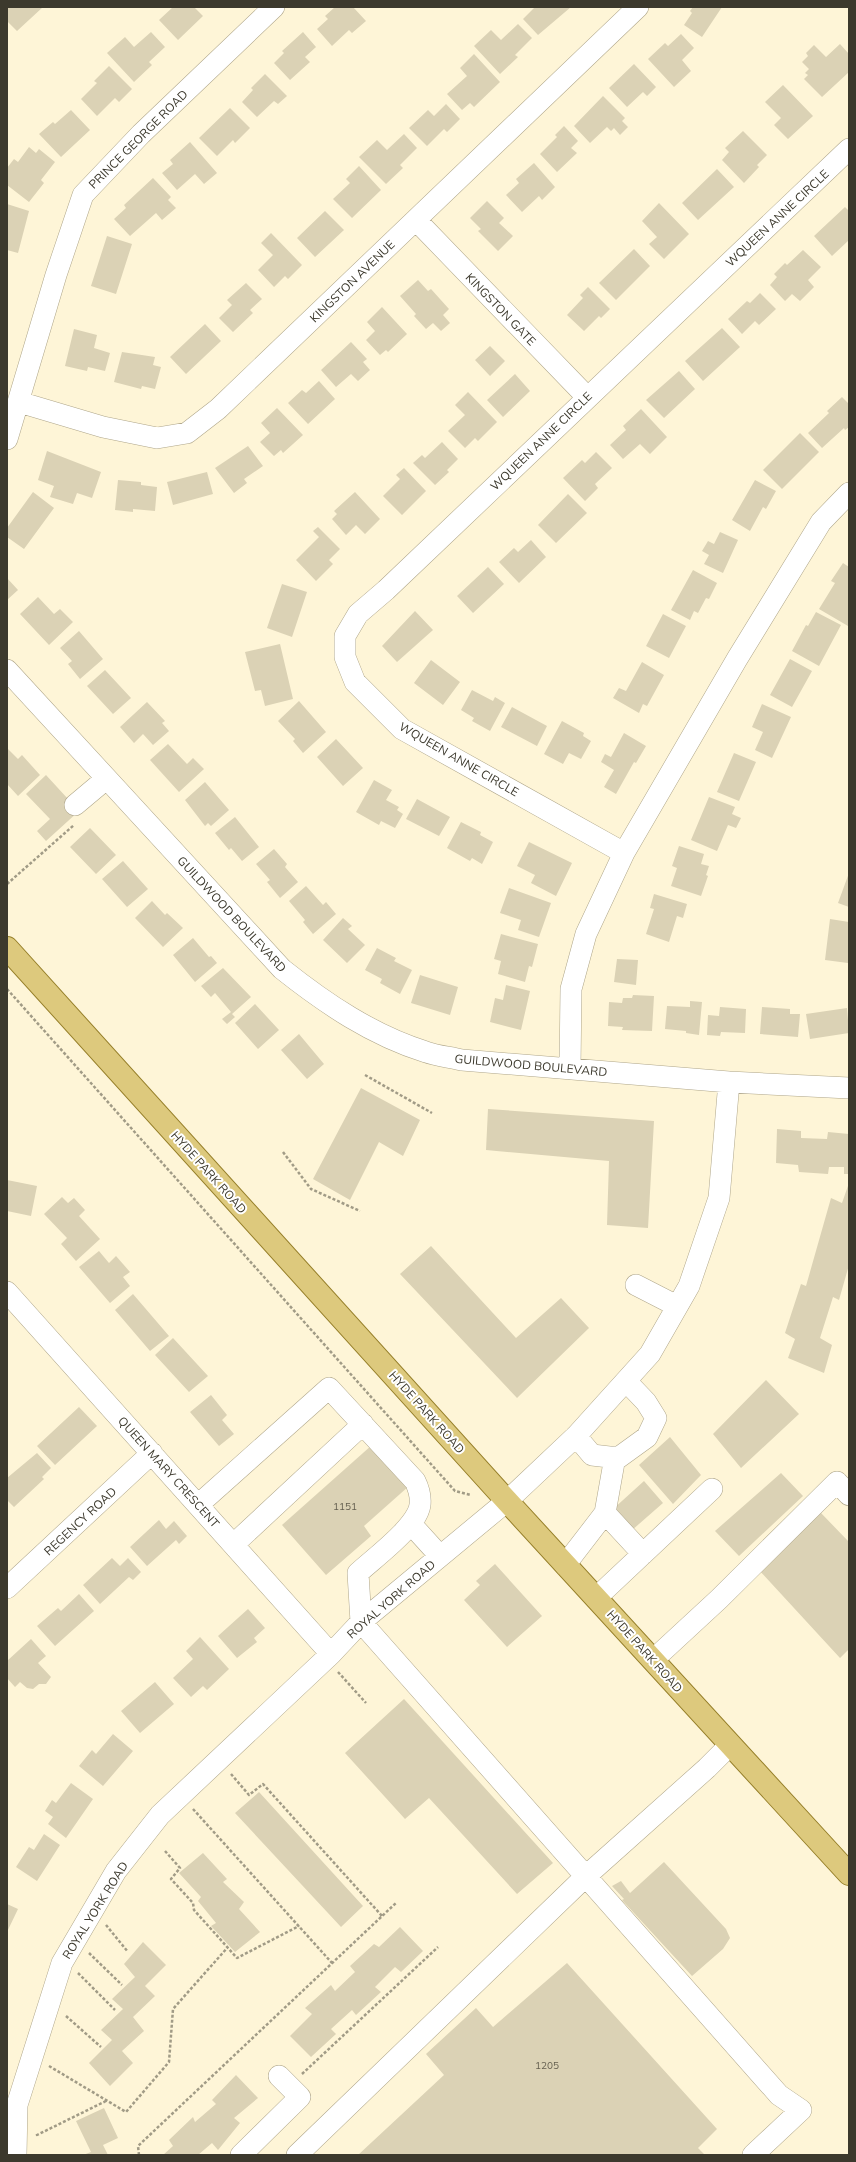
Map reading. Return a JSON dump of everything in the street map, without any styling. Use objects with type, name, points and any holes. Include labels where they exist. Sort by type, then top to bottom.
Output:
[{"type":"main road","name":"HYDE PARK ROAD","points":[[7,948],[507,1501],[849,1874]]},
{"type":"street","name":"PRINCE GEORGE ROAD","points":[[7,439],[20,402],[56,275],[83,195],[141,134],[274,7]]},
{"type":"street","name":"KINGSTON AVENUE","points":[[20,402],[103,427],[157,438],[187,433],[218,409],[638,7]]},
{"type":"street","name":"WQUEEN ANNE CIRCLE","points":[[624,853],[402,729],[355,682],[345,657],[345,636],[358,614],[386,590],[587,397],[849,150]]},
{"type":"street","name":"KINGSTON GATE","points":[[416,220],[587,397]]},
{"type":"street","points":[[570,1069],[573,982],[586,934],[624,853],[737,659],[821,522],[849,494]]},
{"type":"street","name":"GUILDWOOD BOULEVARD","points":[[7,670],[282,969],[319,998],[366,1027],[426,1052],[462,1060],[729,1082],[849,1088]]},
{"type":"street","points":[[76,813],[106,778]]},
{"type":"street","name":"ROYAL YORK ROAD","points":[[16,2155],[12,2104],[30,2062],[62,1963],[116,1871],[160,1815],[329,1656],[361,1622],[507,1501],[576,1436],[650,1354],[689,1286],[719,1198],[729,1082]]},
{"type":"street","points":[[636,1285],[677,1306]]},
{"type":"street","name":"QUEEN MARY CRESCENT","points":[[7,1292],[234,1544],[329,1656]]},
{"type":"street","points":[[576,1436],[592,1455],[618,1458],[647,1437],[656,1418],[646,1402],[626,1381]]},
{"type":"street","points":[[198,1505],[329,1388],[415,1481],[420,1491],[420,1506],[410,1524],[358,1574],[361,1622],[780,2095],[802,2110],[753,2155]]},
{"type":"street","points":[[234,1544],[363,1424]]},
{"type":"street","name":"REGENCY ROAD","points":[[7,1588],[152,1453]]},
{"type":"street","points":[[565,1564],[605,1513],[615,1457]]},
{"type":"street","points":[[653,1660],[723,1595],[837,1482],[849,1494]]},
{"type":"street","points":[[596,1598],[712,1490]]},
{"type":"street","points":[[605,1513],[643,1554]]},
{"type":"street","points":[[410,1524],[440,1556]]},
{"type":"street","points":[[297,2155],[585,1876],[707,1768],[730,1744]]},
{"type":"street","points":[[241,2155],[300,2097],[284,2081]]},
{"type":"path","points":[[7,884],[76,813]]},
{"type":"path","points":[[7,989],[455,1491],[470,1495]]},
{"type":"path","points":[[365,1075],[432,1113]]},
{"type":"path","points":[[283,1152],[311,1189],[360,1212]]},
{"type":"path","points":[[329,1656],[344,1681],[366,1703]]},
{"type":"path","points":[[218,1761],[249,1795],[263,1784],[382,1916]]},
{"type":"path","points":[[180,1797],[332,1963]]},
{"type":"path","points":[[164,1851],[180,1868],[171,1879],[193,1903],[194,1910],[237,1958],[299,1926]]},
{"type":"path","points":[[139,2155],[138,2146],[397,1902]]},
{"type":"path","points":[[92,1913],[104,1924],[128,1952]]},
{"type":"path","points":[[75,1941],[122,1985]]},
{"type":"path","points":[[30,2062],[49,2067],[126,2112],[169,2062],[173,2009],[228,1947]]},
{"type":"path","points":[[284,2081],[438,1947]]},
{"type":"path","points":[[62,1963],[80,1975],[115,2010]]},
{"type":"path","points":[[48,2006],[64,2015],[100,2047]]},
{"type":"path","points":[[36,2130],[37,2136],[107,2101]]},
{"type":"building","points":[[7,7],[43,7],[17,31],[7,21]]},
{"type":"building","points":[[173,7],[194,7],[203,16],[178,40],[159,20]]},
{"type":"building","points":[[335,7],[353,7],[366,21],[352,33],[349,30],[332,46],[317,29],[328,19],[325,16]]},
{"type":"building","points":[[535,7],[571,7],[538,35],[523,19]]},
{"type":"building","points":[[693,7],[722,7],[702,37],[684,25],[692,13],[690,11]]},
{"type":"building","points":[[518,24],[532,38],[515,55],[518,57],[500,74],[474,46],[491,30],[501,40]]},
{"type":"building","points":[[151,32],[165,47],[149,62],[152,65],[134,82],[107,53],[125,37],[134,47]]},
{"type":"building","points":[[303,32],[316,47],[305,57],[310,62],[290,80],[274,63],[284,53],[282,51]]},
{"type":"building","points":[[681,34],[694,48],[682,60],[691,71],[674,87],[648,59],[665,43],[668,46]]},
{"type":"building","points":[[840,44],[849,54],[849,72],[822,97],[804,79],[808,75],[805,73],[809,69],[802,62],[808,56],[806,53],[814,45],[826,57]]},
{"type":"building","points":[[474,54],[500,82],[474,107],[470,103],[462,110],[447,94],[467,76],[460,68]]},
{"type":"building","points":[[634,64],[656,87],[647,96],[643,92],[627,107],[609,88]]},
{"type":"building","points":[[109,66],[132,89],[119,102],[115,98],[97,116],[81,99],[97,83],[94,81]]},
{"type":"building","points":[[265,74],[287,96],[278,104],[274,101],[257,117],[242,102],[253,90],[251,88]]},
{"type":"building","points":[[783,85],[813,116],[788,139],[774,125],[781,118],[765,102]]},
{"type":"building","points":[[603,96],[625,118],[622,121],[628,127],[620,135],[614,128],[611,131],[607,127],[590,143],[574,126]]},
{"type":"building","points":[[446,104],[460,119],[447,132],[444,129],[427,146],[409,128],[428,110],[434,116]]},
{"type":"building","points":[[230,108],[250,128],[235,143],[233,140],[217,156],[199,138]]},
{"type":"building","points":[[71,110],[90,130],[61,157],[39,134],[53,122],[55,124]]},
{"type":"building","points":[[564,126],[578,141],[571,148],[577,153],[557,172],[540,154],[557,137],[555,135]]},
{"type":"building","points":[[743,131],[767,155],[757,165],[759,167],[744,183],[722,160],[729,152],[725,148]]},
{"type":"building","points":[[404,134],[417,148],[400,165],[403,168],[386,184],[359,157],[377,140],[387,150]]},
{"type":"building","points":[[190,142],[217,173],[204,184],[195,174],[177,190],[162,173],[173,164],[170,160]]},
{"type":"building","points":[[29,147],[36,153],[39,149],[55,162],[41,180],[44,183],[29,202],[7,185],[7,168],[14,159],[18,162]]},
{"type":"building","points":[[534,163],[555,187],[542,200],[539,196],[522,212],[506,195],[519,183],[516,179]]},
{"type":"building","points":[[359,166],[381,190],[352,218],[333,199],[350,183],[346,179]]},
{"type":"building","points":[[717,169],[734,187],[698,220],[682,203]]},
{"type":"building","points":[[153,178],[171,197],[168,200],[176,208],[162,220],[156,213],[130,236],[114,219],[126,208],[124,205]]},
{"type":"building","points":[[487,201],[504,218],[499,223],[513,236],[498,251],[478,231],[481,229],[470,218]]},
{"type":"building","points":[[659,203],[689,234],[664,259],[649,244],[657,237],[642,221]]},
{"type":"building","points":[[7,204],[29,211],[18,253],[7,250]]},
{"type":"building","points":[[845,207],[849,211],[849,240],[832,256],[814,236]]},
{"type":"building","points":[[325,211],[344,230],[315,257],[297,238]]},
{"type":"building","points":[[271,233],[302,265],[288,279],[285,276],[274,287],[258,270],[273,255],[261,243]]},
{"type":"building","points":[[107,236],[132,244],[116,294],[91,286]]},
{"type":"building","points":[[634,249],[650,266],[616,300],[599,283]]},
{"type":"building","points":[[803,250],[821,267],[808,280],[814,287],[800,301],[792,294],[785,301],[770,285],[777,277],[774,274],[785,263],[787,265]]},
{"type":"building","points":[[418,280],[428,291],[431,289],[449,309],[443,315],[450,323],[441,331],[433,323],[426,329],[414,316],[416,314],[400,296]]},
{"type":"building","points":[[246,283],[262,299],[250,310],[253,313],[233,332],[219,318],[232,305],[227,300]]},
{"type":"building","points":[[588,287],[610,309],[601,318],[599,316],[584,331],[567,315],[583,298],[580,295]]},
{"type":"building","points":[[760,293],[776,309],[759,325],[755,321],[742,334],[728,319],[747,301],[750,303]]},
{"type":"building","points":[[382,307],[407,334],[388,352],[386,350],[380,355],[366,340],[375,331],[367,322]]},
{"type":"building","points":[[205,324],[221,341],[186,374],[170,357]]},
{"type":"building","points":[[722,328],[740,347],[703,381],[685,361]]},
{"type":"building","points":[[74,329],[97,335],[94,348],[110,353],[105,371],[88,367],[87,371],[65,366]]},
{"type":"building","points":[[351,342],[367,359],[363,362],[370,370],[358,381],[351,374],[336,387],[321,370]]},
{"type":"building","points":[[490,346],[505,361],[490,376],[475,360]]},
{"type":"building","points":[[122,352],[155,357],[153,365],[161,367],[155,389],[142,386],[141,389],[114,382]]},
{"type":"building","points":[[679,371],[695,389],[664,418],[646,400]]},
{"type":"building","points":[[515,374],[530,391],[503,417],[487,400]]},
{"type":"building","points":[[319,381],[335,399],[308,424],[288,403],[302,390],[306,393]]},
{"type":"building","points":[[468,392],[497,422],[478,441],[475,438],[465,448],[448,431],[465,415],[455,405]]},
{"type":"building","points":[[842,397],[849,404],[849,427],[845,430],[844,428],[822,448],[808,433],[829,413],[827,411]]},
{"type":"building","points":[[277,408],[303,435],[283,453],[281,450],[274,456],[260,442],[270,433],[261,423]]},
{"type":"building","points":[[641,409],[667,437],[650,454],[640,444],[623,459],[610,445],[626,430],[623,426]]},
{"type":"building","points":[[800,433],[819,452],[782,489],[763,470]]},
{"type":"building","points":[[442,442],[458,459],[447,470],[449,472],[435,485],[413,463],[422,455],[425,458]]},
{"type":"building","points":[[248,446],[263,466],[244,479],[247,483],[234,493],[215,468]]},
{"type":"building","points":[[47,451],[101,472],[92,498],[77,493],[73,504],[50,497],[54,486],[38,480]]},
{"type":"building","points":[[596,452],[612,468],[595,484],[598,488],[585,501],[563,478],[582,460],[585,463]]},
{"type":"building","points":[[404,468],[426,491],[402,515],[383,496],[400,479],[396,475]]},
{"type":"building","points":[[207,472],[213,494],[173,505],[167,482]]},
{"type":"building","points":[[118,480],[141,482],[141,485],[157,487],[155,511],[133,509],[133,512],[115,510]]},
{"type":"building","points":[[755,480],[776,491],[766,509],[763,507],[750,531],[732,520]]},
{"type":"building","points":[[33,492],[54,508],[24,549],[7,537],[7,528]]},
{"type":"building","points":[[355,492],[380,519],[365,534],[356,525],[346,535],[332,519],[337,514],[334,511]]},
{"type":"building","points":[[568,494],[587,513],[556,543],[538,525]]},
{"type":"building","points":[[318,527],[340,549],[329,560],[333,564],[316,581],[296,560],[319,537],[313,531]]},
{"type":"building","points":[[720,532],[738,540],[723,573],[704,564],[709,555],[702,551],[708,541],[714,544]]},
{"type":"building","points":[[531,540],[546,557],[519,583],[499,562],[514,548],[518,552]]},
{"type":"building","points":[[843,563],[849,567],[848,626],[819,609],[835,583],[831,581]]},
{"type":"building","points":[[488,567],[504,584],[473,613],[457,596]]},
{"type":"building","points":[[693,570],[717,583],[709,599],[706,598],[698,613],[694,611],[690,620],[671,610]]},
{"type":"building","points":[[7,578],[18,590],[7,600]]},
{"type":"building","points":[[282,584],[307,592],[292,637],[267,628]]},
{"type":"building","points":[[38,597],[54,614],[60,609],[73,622],[49,645],[20,614]]},
{"type":"building","points":[[415,611],[433,630],[397,662],[382,646]]},
{"type":"building","points":[[816,612],[841,625],[819,666],[792,651],[806,625],[808,626]]},
{"type":"building","points":[[663,614],[686,626],[669,658],[646,646]]},
{"type":"building","points":[[79,631],[103,659],[80,679],[68,664],[72,661],[60,648]]},
{"type":"building","points":[[280,644],[293,699],[265,706],[261,690],[255,691],[245,652]]},
{"type":"building","points":[[790,659],[812,671],[792,707],[770,695]]},
{"type":"building","points":[[431,660],[460,682],[443,705],[414,683]]},
{"type":"building","points":[[642,662],[664,675],[647,706],[643,704],[639,713],[613,698],[619,688],[626,691]]},
{"type":"building","points":[[105,670],[131,698],[113,714],[87,686]]},
{"type":"building","points":[[472,690],[493,701],[495,697],[505,703],[490,731],[472,721],[474,718],[461,710]]},
{"type":"building","points":[[299,701],[326,732],[303,753],[293,741],[295,739],[278,721]]},
{"type":"building","points":[[147,702],[165,721],[162,723],[169,731],[153,745],[143,734],[134,743],[120,727]]},
{"type":"building","points":[[762,704],[791,717],[772,758],[755,750],[763,732],[752,727]]},
{"type":"building","points":[[512,707],[547,726],[537,746],[501,727]]},
{"type":"building","points":[[562,721],[584,733],[583,736],[591,741],[581,759],[569,753],[563,764],[544,754]]},
{"type":"building","points":[[624,733],[646,746],[636,763],[634,762],[616,794],[604,787],[614,770],[601,762],[605,754],[611,757]]},
{"type":"building","points":[[336,739],[363,768],[343,786],[317,757]]},
{"type":"building","points":[[168,744],[187,764],[193,758],[204,769],[179,792],[150,760]]},
{"type":"building","points":[[7,748],[18,759],[22,755],[40,775],[18,796],[7,784]]},
{"type":"building","points":[[734,753],[756,762],[739,801],[717,792]]},
{"type":"building","points":[[46,775],[79,811],[46,841],[37,831],[50,819],[26,794]]},
{"type":"building","points":[[374,780],[392,790],[386,800],[399,807],[397,810],[403,814],[395,828],[381,821],[379,825],[356,812]]},
{"type":"building","points":[[205,782],[229,810],[211,826],[208,823],[205,826],[185,800]]},
{"type":"building","points":[[709,797],[735,807],[732,814],[741,818],[736,828],[728,825],[717,851],[691,840]]},
{"type":"building","points":[[417,799],[450,817],[439,836],[406,819]]},
{"type":"building","points":[[235,817],[259,847],[242,861],[231,848],[229,850],[215,833]]},
{"type":"building","points":[[461,822],[481,832],[480,835],[493,842],[482,864],[472,858],[470,861],[447,848]]},
{"type":"building","points":[[90,828],[116,855],[96,874],[70,847]]},
{"type":"building","points":[[529,842],[572,863],[556,896],[531,883],[535,875],[517,866]]},
{"type":"building","points":[[679,846],[704,854],[701,864],[709,866],[706,875],[708,876],[701,896],[671,886],[677,868],[672,866]]},
{"type":"building","points":[[274,849],[287,864],[285,867],[298,882],[280,898],[267,882],[270,880],[256,864]]},
{"type":"building","points":[[123,861],[148,889],[127,907],[102,879]]},
{"type":"building","points":[[849,873],[849,907],[838,903]]},
{"type":"building","points":[[306,886],[323,905],[326,902],[336,914],[313,934],[303,922],[305,920],[289,901]]},
{"type":"building","points":[[509,888],[551,903],[539,937],[518,930],[521,920],[500,913]]},
{"type":"building","points":[[654,894],[687,904],[683,918],[677,916],[669,942],[646,934],[654,909],[650,908]]},
{"type":"building","points":[[152,901],[165,915],[167,913],[183,928],[163,947],[135,918]]},
{"type":"building","points":[[343,918],[352,926],[348,929],[365,945],[347,963],[323,940]]},
{"type":"building","points":[[830,919],[849,922],[848,963],[825,960]]},
{"type":"building","points":[[501,934],[538,944],[532,967],[529,966],[525,982],[498,974],[501,961],[494,959]]},
{"type":"building","points":[[193,938],[209,957],[211,956],[217,963],[195,982],[173,955]]},
{"type":"building","points":[[377,948],[396,958],[394,961],[412,970],[400,994],[380,983],[382,979],[365,970]]},
{"type":"building","points":[[617,959],[638,960],[636,985],[614,982]]},
{"type":"building","points":[[223,968],[251,997],[232,1014],[235,1017],[227,1024],[222,1019],[231,1012],[215,993],[211,997],[201,986]]},
{"type":"building","points":[[420,975],[458,987],[450,1015],[411,1003]]},
{"type":"building","points":[[506,985],[530,991],[521,1030],[490,1022],[495,998],[503,1000]]},
{"type":"building","points":[[633,995],[654,996],[652,1031],[622,1030],[623,1027],[608,1026],[609,1002],[622,1003],[623,998],[632,998]]},
{"type":"building","points":[[690,1001],[702,1002],[699,1035],[686,1033],[686,1031],[665,1029],[667,1006],[690,1007]]},
{"type":"building","points":[[255,1004],[279,1030],[258,1049],[235,1023]]},
{"type":"building","points":[[720,1007],[746,1009],[745,1033],[721,1032],[720,1036],[707,1035],[708,1015],[719,1016]]},
{"type":"building","points":[[762,1007],[790,1009],[790,1014],[800,1014],[798,1037],[760,1034]]},
{"type":"building","points":[[847,1008],[849,1033],[810,1039],[806,1014]]},
{"type":"building","points":[[299,1034],[324,1064],[307,1079],[281,1050]]},
{"type":"building","points":[[361,1088],[420,1120],[403,1156],[379,1142],[350,1200],[313,1179]]},
{"type":"building","points":[[488,1109],[654,1121],[648,1228],[607,1225],[609,1161],[486,1150]]},
{"type":"building","points":[[777,1129],[801,1131],[801,1138],[827,1139],[828,1132],[849,1134],[849,1174],[844,1174],[844,1167],[829,1167],[828,1174],[799,1172],[798,1165],[776,1163]]},
{"type":"building","points":[[7,1180],[37,1186],[31,1216],[7,1211]]},
{"type":"building","points":[[849,1183],[849,1265],[839,1300],[833,1297],[820,1338],[832,1345],[824,1373],[788,1358],[795,1339],[785,1333],[801,1284],[806,1286],[831,1198],[842,1203]]},
{"type":"building","points":[[62,1197],[68,1203],[74,1198],[85,1210],[79,1216],[100,1239],[76,1261],[61,1244],[67,1238],[44,1214]]},
{"type":"building","points":[[431,1246],[516,1338],[561,1298],[589,1328],[517,1398],[400,1274]]},
{"type":"building","points":[[99,1251],[109,1263],[116,1256],[130,1272],[123,1277],[130,1286],[110,1303],[79,1267]]},
{"type":"building","points":[[133,1294],[169,1336],[150,1351],[115,1310]]},
{"type":"building","points":[[173,1338],[208,1376],[189,1392],[155,1355]]},
{"type":"building","points":[[766,1380],[799,1414],[741,1468],[713,1434]]},
{"type":"building","points":[[211,1395],[227,1415],[222,1420],[234,1434],[219,1446],[190,1412]]},
{"type":"building","points":[[79,1407],[97,1426],[55,1465],[37,1446]]},
{"type":"building","points":[[670,1437],[701,1475],[673,1504],[639,1465]]},
{"type":"building","points":[[372,1445],[409,1486],[364,1526],[371,1536],[326,1575],[282,1525]]},
{"type":"building","points":[[37,1453],[51,1468],[42,1477],[44,1479],[14,1507],[7,1500],[7,1478]]},
{"type":"building","points":[[781,1473],[803,1496],[739,1556],[715,1531]]},
{"type":"building","points":[[644,1481],[663,1503],[631,1531],[612,1510]]},
{"type":"building","points":[[821,1513],[849,1542],[849,1649],[840,1658],[758,1569]]},
{"type":"building","points":[[159,1520],[166,1529],[174,1521],[187,1536],[179,1544],[176,1540],[147,1566],[130,1547]]},
{"type":"building","points":[[112,1558],[120,1566],[128,1558],[141,1572],[133,1580],[129,1577],[100,1604],[83,1585]]},
{"type":"building","points":[[495,1564],[542,1616],[507,1647],[464,1600],[480,1585],[476,1581]]},
{"type":"building","points":[[79,1594],[94,1611],[55,1646],[37,1626],[58,1608],[61,1611]]},
{"type":"building","points":[[248,1609],[265,1628],[254,1638],[257,1642],[237,1658],[218,1636]]},
{"type":"building","points":[[200,1637],[229,1669],[207,1690],[203,1686],[191,1697],[173,1678],[193,1659],[186,1651]]},
{"type":"building","points":[[31,1639],[46,1656],[38,1663],[51,1677],[46,1684],[39,1684],[33,1689],[27,1688],[20,1682],[15,1687],[7,1678],[7,1661]]},
{"type":"building","points":[[155,1682],[174,1704],[140,1733],[121,1711]]},
{"type":"building","points":[[404,1699],[553,1863],[517,1894],[429,1798],[405,1819],[345,1753]]},
{"type":"building","points":[[113,1734],[133,1751],[103,1786],[79,1766],[92,1750],[96,1754]]},
{"type":"building","points":[[71,1783],[93,1799],[66,1838],[48,1824],[53,1817],[45,1811],[52,1800],[56,1803]]},
{"type":"building","points":[[259,1792],[363,1906],[341,1927],[235,1813]]},
{"type":"building","points":[[44,1834],[60,1845],[37,1881],[16,1867],[29,1847],[34,1850]]},
{"type":"building","points":[[203,1853],[227,1879],[223,1882],[244,1902],[239,1909],[260,1932],[235,1952],[211,1926],[216,1923],[198,1901],[201,1897],[179,1873]]},
{"type":"building","points":[[664,1862],[726,1929],[730,1938],[723,1949],[692,1976],[622,1900],[624,1899],[612,1886],[621,1881],[630,1893]]},
{"type":"building","points":[[7,1904],[18,1909],[7,1932]]},
{"type":"building","points":[[400,1927],[423,1951],[401,1972],[395,1967],[375,1987],[381,1992],[356,2015],[352,2010],[331,2029],[336,2034],[311,2057],[290,2036],[312,2014],[305,2008],[331,1985],[335,1991],[355,1972],[350,1966],[374,1944],[379,1947]]},
{"type":"building","points":[[143,1942],[166,1965],[145,1986],[155,1996],[133,2017],[144,2031],[122,2051],[133,2063],[110,2086],[89,2063],[112,2040],[101,2030],[123,2009],[112,1999],[135,1977],[124,1964]]},
{"type":"building","points":[[567,1963],[717,2129],[698,2148],[705,2155],[358,2155],[444,2075],[426,2054],[476,2008],[493,2027]]},
{"type":"building","points":[[236,2075],[258,2098],[234,2118],[240,2123],[218,2150],[212,2143],[198,2155],[163,2155],[173,2146],[169,2140],[193,2117],[195,2122],[216,2104],[212,2100]]},
{"type":"building","points":[[104,2108],[118,2138],[103,2145],[108,2155],[83,2155],[91,2152],[76,2121]]}]
